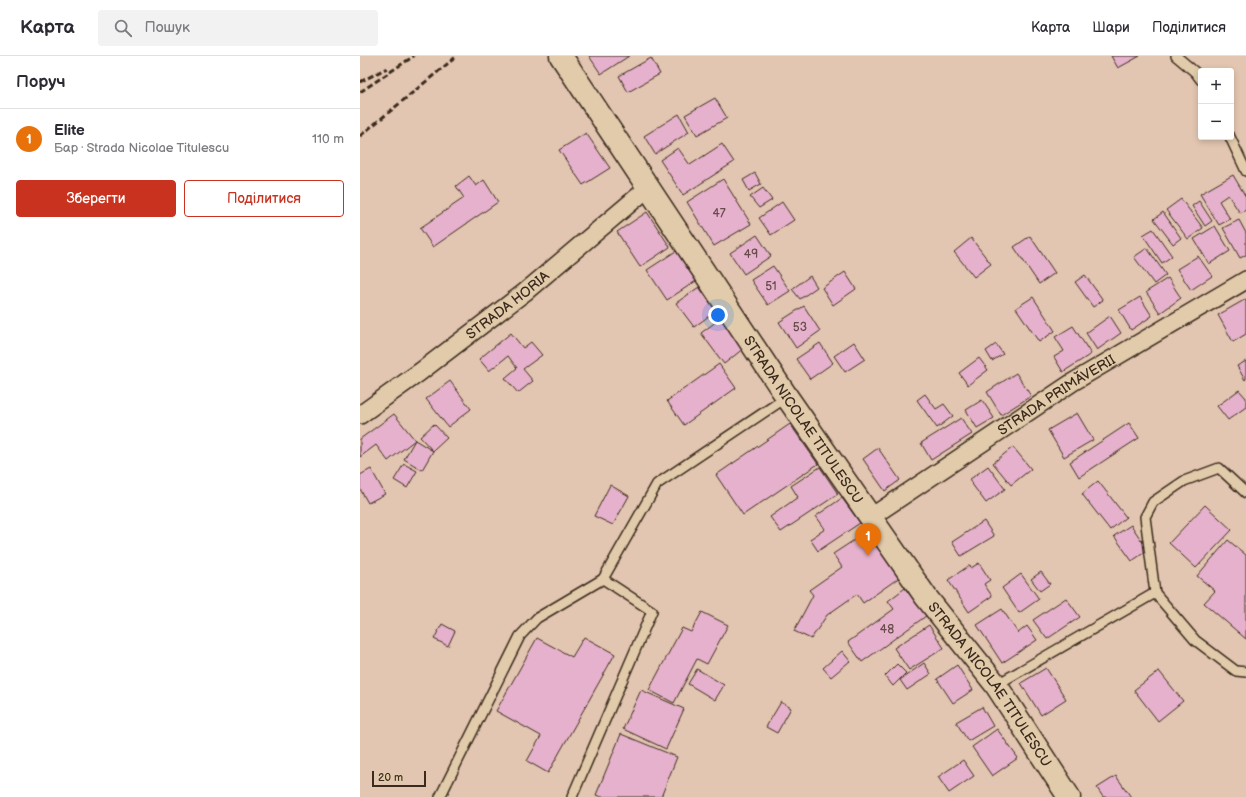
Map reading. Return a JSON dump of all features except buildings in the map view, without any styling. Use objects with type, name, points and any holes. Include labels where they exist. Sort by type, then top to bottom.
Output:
[{"type":"street","name":"STRADA NICOLAE TITULESCU","points":[[561,56],[787,397],[926,597],[996,685],[1069,797]]},
{"type":"street","name":"STRADA HORIA","points":[[360,415],[420,372],[525,292],[648,188]]},
{"type":"street","name":"STRADA PRIMĂVERII","points":[[870,517],[1073,382],[1246,280]]},
{"type":"lane","points":[[1176,56],[1198,76]]},
{"type":"lane","points":[[1231,140],[1246,171]]},
{"type":"lane","points":[[440,797],[520,636],[537,618],[603,579],[657,484],[787,397]]},
{"type":"lane","points":[[1246,493],[1219,468],[1184,481],[1153,502],[1145,517],[1155,593],[1195,640],[1236,671],[1246,672]]},
{"type":"lane","points":[[572,797],[652,611],[603,579]]},
{"type":"lane","points":[[996,685],[1155,593]]},
{"type":"railway","points":[[360,92],[414,56]]},
{"type":"railway","points":[[360,136],[457,56]]},
{"type":"railway","points":[[360,82],[387,68]]},
{"type":"place","name":"Elite","points":[[868,556]]}]
